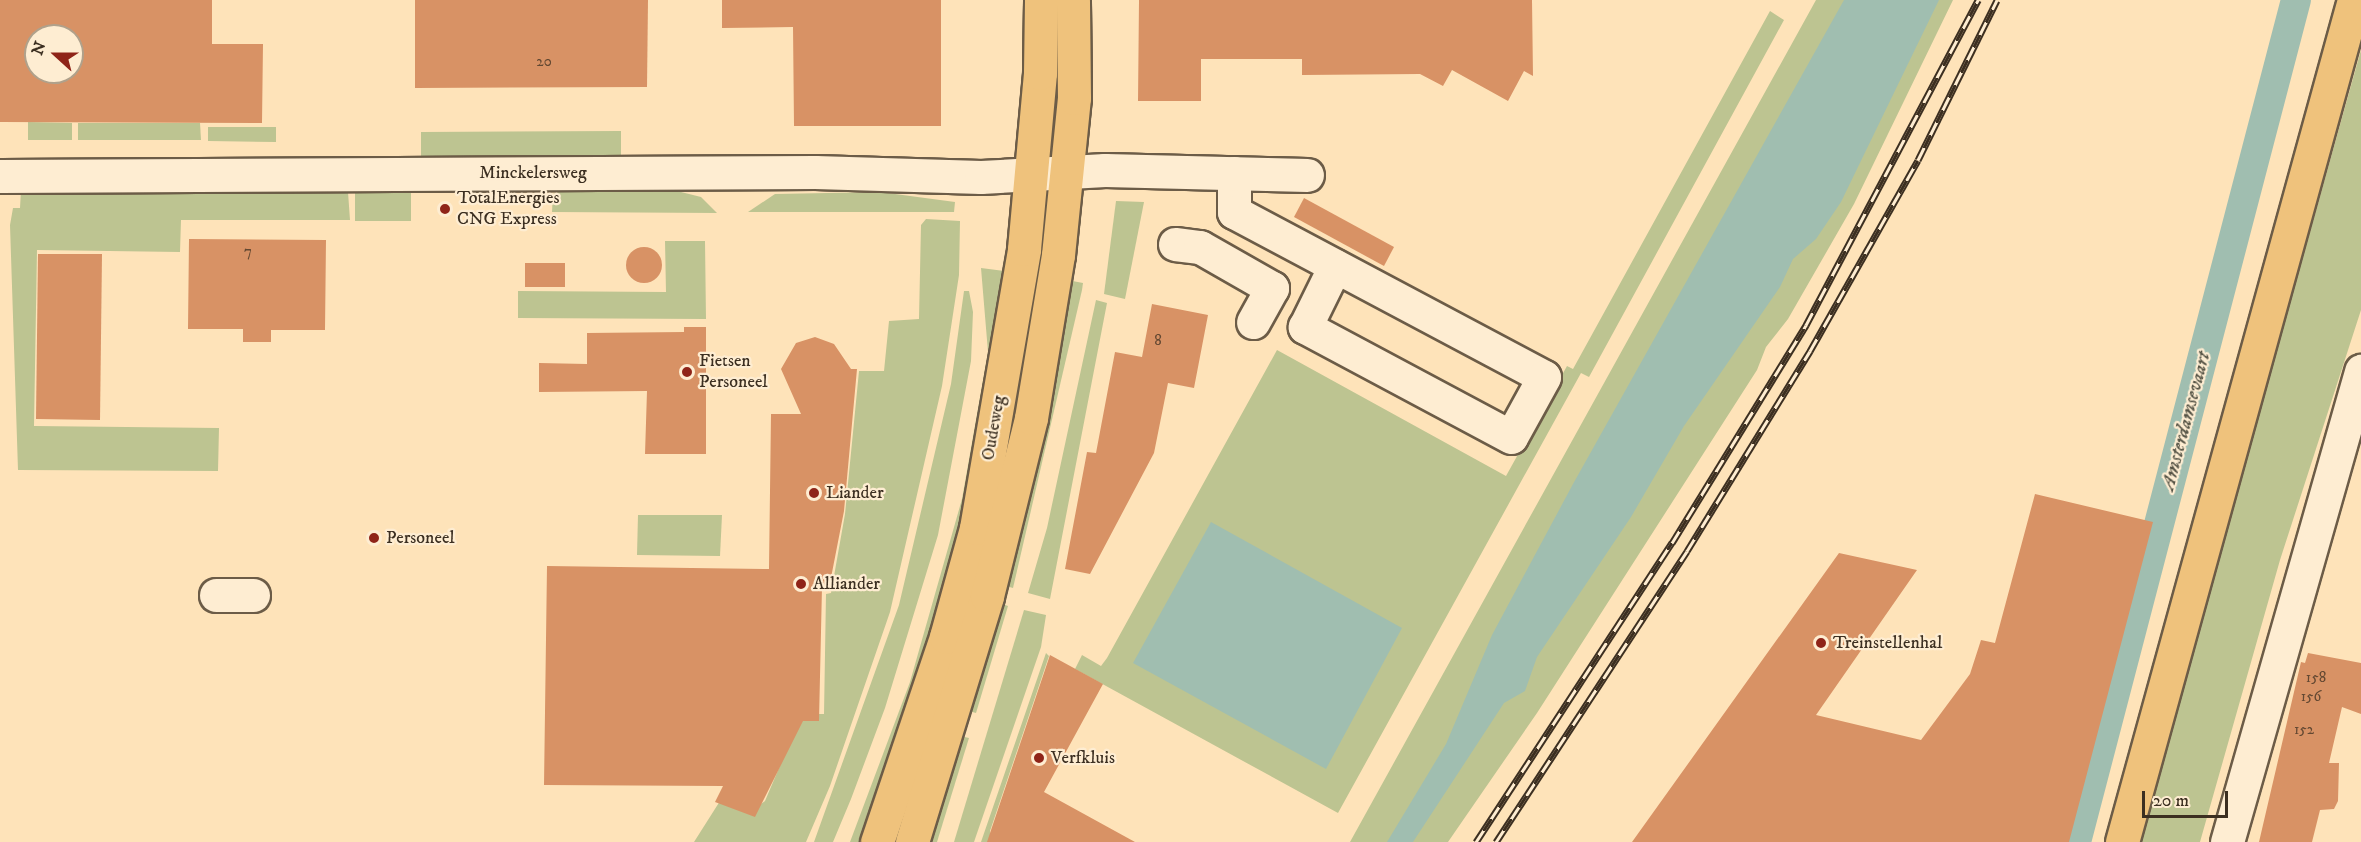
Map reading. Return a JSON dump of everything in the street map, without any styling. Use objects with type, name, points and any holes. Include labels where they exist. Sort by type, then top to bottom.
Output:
[{"type":"main road","name":"Oudeweg","points":[[877,842],[946,637],[976,528],[1015,308],[1032,174],[1041,0]]},
{"type":"main road","name":"Oudeweg","points":[[912,842],[987,596],[1017,478],[1053,287],[1076,62],[1073,0]]},
{"type":"main road","points":[[2122,842],[2354,0]]},
{"type":"street","name":"Minckelersweg","points":[[0,176],[1032,174],[1066,172],[1307,175]]},
{"type":"street","points":[[1234,173],[1234,212],[1544,377],[1511,437],[1305,327],[1335,266]]},
{"type":"street","points":[[1175,244],[1200,247],[1272,288],[1253,322]]},
{"type":"street","points":[[2227,842],[2355,411],[2361,371]]},
{"type":"street","points":[[216,595],[253,595]]},
{"type":"green space","points":[[1816,0],[1953,0],[1854,204],[1788,319],[1766,347],[1757,370],[1537,713],[1448,842],[1350,842]]},
{"type":"green space","points":[[1770,11],[1784,20],[1589,377],[1581,373],[1338,813],[1075,669],[1082,655],[1101,666],[1107,658],[1277,350],[1506,476],[1567,366],[1573,369]]},
{"type":"green space","points":[[2361,50],[2361,310],[2280,560],[2200,842],[2139,842]]},
{"type":"green space","points":[[28,122],[72,123],[72,140],[28,140]]},
{"type":"green space","points":[[78,123],[200,123],[201,140],[78,140]]},
{"type":"green space","points":[[208,127],[276,127],[276,142],[208,141]]},
{"type":"green space","points":[[621,131],[621,157],[612,161],[421,157],[421,132]]},
{"type":"green space","points":[[21,190],[348,192],[350,220],[181,220],[180,252],[37,250],[34,426],[219,428],[218,471],[18,470],[10,225],[13,208],[20,208]]},
{"type":"green space","points":[[355,191],[411,191],[411,221],[355,221]]},
{"type":"green space","points":[[562,191],[677,191],[701,197],[717,213],[552,212],[553,194]]},
{"type":"green space","points":[[880,192],[955,202],[954,212],[748,212],[775,194]]},
{"type":"green space","points":[[1116,201],[1144,202],[1125,299],[1104,294]]},
{"type":"green space","points":[[926,219],[960,221],[959,275],[942,386],[890,612],[830,786],[806,842],[694,842],[727,790],[757,807],[765,801],[802,714],[824,714],[826,594],[831,593],[845,514],[859,371],[884,371],[889,321],[919,319],[921,225]]},
{"type":"green space","points":[[665,241],[705,241],[706,319],[518,318],[518,291],[666,292]]},
{"type":"green space","points":[[981,268],[1012,272],[952,576],[864,842],[850,842],[910,682],[962,499],[988,352]]},
{"type":"green space","points":[[1062,279],[1083,283],[1082,290],[1013,588],[999,584]]},
{"type":"green space","points":[[964,291],[969,291],[973,312],[971,361],[938,535],[885,708],[851,799],[833,842],[814,842],[899,605],[951,384]]},
{"type":"green space","points":[[1096,300],[1107,303],[1050,599],[1028,593],[1047,528]]},
{"type":"green space","points":[[638,515],[722,515],[720,556],[637,555]]},
{"type":"green space","points":[[994,601],[1008,606],[976,713],[958,708]]},
{"type":"green space","points":[[1024,610],[1046,615],[1041,647],[974,842],[954,842]]},
{"type":"green space","points":[[1046,653],[1049,656],[990,831],[990,842],[981,842]]},
{"type":"green space","points":[[960,736],[969,738],[937,842],[923,842]]},
{"type":"shaded area","points":[[1844,0],[1939,0],[1841,202],[1816,239],[1793,259],[1780,287],[1684,426],[1631,517],[1537,657],[1525,691],[1504,703],[1413,842],[1387,842],[1446,744],[1492,635],[1573,484]]},
{"type":"shaded area","points":[[1211,522],[1402,628],[1326,769],[1133,663]]},
{"type":"building","points":[[0,0],[212,0],[212,44],[263,44],[262,123],[0,122]]},
{"type":"building","points":[[415,0],[648,0],[647,87],[415,88]]},
{"type":"building","points":[[722,0],[941,0],[941,126],[794,126],[793,27],[722,28]]},
{"type":"building","points":[[1139,0],[1532,0],[1533,76],[1524,71],[1508,101],[1452,70],[1443,86],[1420,74],[1302,75],[1302,59],[1201,59],[1201,101],[1138,101]]},
{"type":"building","points":[[1304,198],[1394,247],[1384,266],[1294,217]]},
{"type":"building","points":[[189,239],[326,240],[325,330],[271,330],[271,342],[243,342],[243,329],[188,329]]},
{"type":"building","points":[[644,247],[657,252],[662,265],[657,278],[644,283],[631,278],[626,265],[631,252]]},
{"type":"building","points":[[38,254],[102,254],[100,420],[36,419]]},
{"type":"building","points":[[525,263],[565,263],[565,287],[525,287]]},
{"type":"building","points":[[1152,304],[1208,315],[1194,388],[1168,383],[1154,453],[1090,574],[1065,569],[1087,452],[1096,453],[1115,352],[1142,357]]},
{"type":"building","points":[[684,327],[706,327],[706,454],[645,454],[647,391],[539,392],[539,363],[587,364],[587,333],[684,332]]},
{"type":"building","points":[[815,337],[834,344],[851,369],[857,369],[844,511],[829,588],[822,587],[819,721],[803,721],[755,817],[715,802],[723,786],[544,785],[547,566],[769,569],[771,414],[801,414],[781,369],[796,343]]},
{"type":"building","points":[[2035,494],[2153,522],[2069,842],[1632,842],[1839,553],[1917,570],[1816,715],[1921,740],[1970,674],[1981,640],[1995,643]]},
{"type":"building","points":[[2308,653],[2361,663],[2361,714],[2342,707],[2329,763],[2339,763],[2338,801],[2334,809],[2320,810],[2312,842],[2259,842],[2301,662],[2305,663]]},
{"type":"building","name":"Verfkluis","points":[[1050,655],[1103,684],[1044,792],[1135,842],[987,842]]},
{"type":"waterway","name":"Amsterdamsevaart","points":[[2076,842],[2296,0]]},
{"type":"railway","points":[[1476,842],[1672,543],[1806,325],[1978,0]]},
{"type":"railway","points":[[1496,842],[1687,551],[1810,351],[1918,160],[1997,0]]},
{"type":"place","name":"TotalEnergies CNG Express","points":[[445,209]]},
{"type":"place","name":"Fietsen Personeel","points":[[687,372]]},
{"type":"place","name":"Liander","points":[[814,493]]},
{"type":"place","name":"Personeel","points":[[374,538]]},
{"type":"place","name":"Alliander","points":[[801,584]]},
{"type":"place","name":"Treinstellenhal","points":[[1821,643]]},
{"type":"place","name":"Verfkluis","points":[[1039,758]]}]
